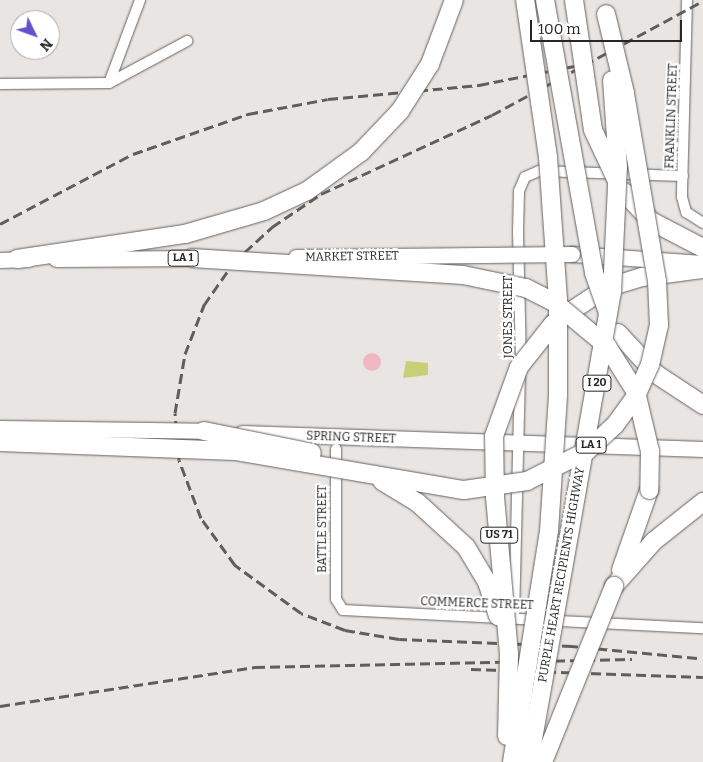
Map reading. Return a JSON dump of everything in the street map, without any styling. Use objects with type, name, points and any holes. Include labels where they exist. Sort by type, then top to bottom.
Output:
[{"type":"highway","points":[[8,260],[185,234],[264,210],[307,191],[361,152],[400,111],[430,64],[454,0]]},
{"type":"highway","name":"PURPLE HEART RECIPIENTS HIGHWAY","points":[[512,762],[549,531],[558,368],[548,157],[525,0]]},
{"type":"highway","points":[[545,0],[594,273],[618,333],[656,374],[703,405]]},
{"type":"highway","points":[[574,0],[593,130],[624,192],[650,221],[703,248]]},
{"type":"highway","points":[[0,442],[235,451],[464,490],[527,481],[587,451],[615,425],[636,396],[650,364],[659,325],[654,262],[622,76],[605,7]]},
{"type":"highway","name":"PURPLE HEART RECIPIENTS HIGHWAY","points":[[529,762],[612,292],[618,167],[605,7]]},
{"type":"highway","points":[[192,258],[463,275],[526,288],[554,302],[602,341],[636,392],[650,451],[648,490],[639,527],[544,762]]},
{"type":"highway","name":"US 71","points":[[506,762],[508,685],[494,436],[508,387],[553,324],[606,288],[642,277],[703,269]]},
{"type":"highway","points":[[204,431],[261,440],[336,460],[397,489],[434,515],[466,547],[493,597],[508,685]]},
{"type":"highway","points":[[614,586],[654,541],[703,502]]},
{"type":"main road","name":"MARKET STREET","points":[[8,260],[572,254],[703,263]]},
{"type":"main road","name":"SPRING STREET","points":[[0,428],[204,431],[703,449]]},
{"type":"street","points":[[109,83],[140,0]]},
{"type":"street","name":"FRANKLIN STREET","points":[[687,0],[682,176],[683,205],[692,218],[703,223]]},
{"type":"street","points":[[0,84],[109,83],[188,41]]},
{"type":"street","name":"JONES STREET","points":[[514,618],[521,184],[539,171],[682,176]]},
{"type":"street","name":"BATTLE STREET","points":[[336,450],[336,599],[340,608]]},
{"type":"street","name":"COMMERCE STREET","points":[[340,608],[703,628]]},
{"type":"shaded area","points":[[372,353],[378,356],[381,362],[378,368],[372,371],[366,368],[363,362],[366,356]]},
{"type":"shaded area","points":[[406,361],[428,363],[428,375],[403,378]]},
{"type":"railway","points":[[697,658],[572,646],[399,639],[345,630],[301,613],[235,565],[201,518],[179,460],[175,413],[185,354],[204,305],[234,262],[272,227],[321,194],[492,115],[703,1]]},
{"type":"railway","points":[[0,224],[133,154],[248,114],[328,99],[479,85],[574,66]]},
{"type":"railway","points":[[0,706],[255,667],[632,659]]},
{"type":"railway","points":[[471,669],[703,677]]}]
